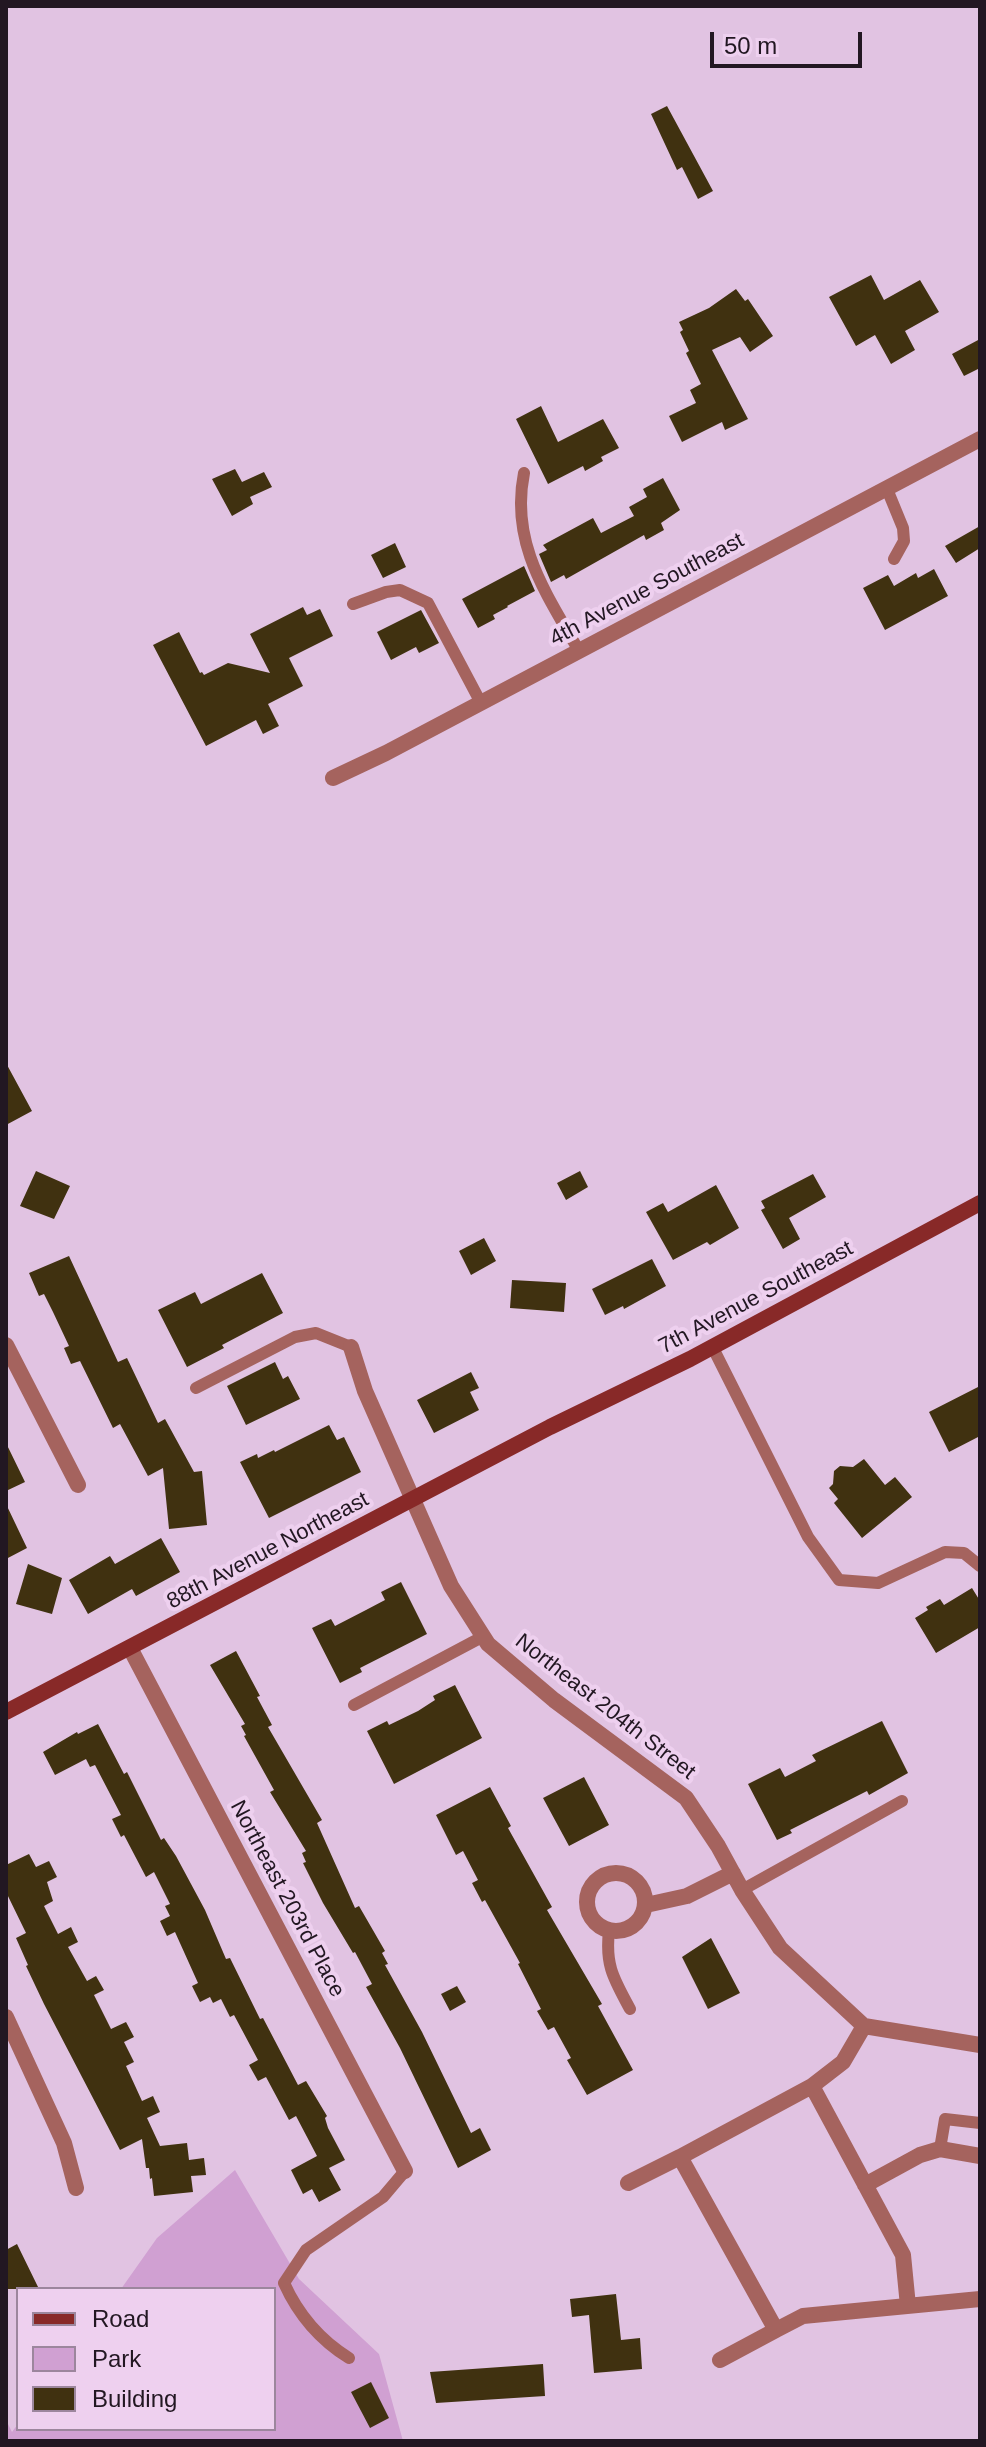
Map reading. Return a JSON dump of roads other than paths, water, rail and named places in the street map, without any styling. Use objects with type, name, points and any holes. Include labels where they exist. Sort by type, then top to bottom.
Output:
[{"type":"street","name":"4th Avenue Southeast","points":[[333,778],[980,439]]},
{"type":"street","name":"7th Avenue Southeast","points":[[550,1427],[690,1359],[980,1203]]},
{"type":"street","points":[[6,1345],[78,1485]]},
{"type":"street","name":"Northeast 204th Street","points":[[351,1347],[365,1391],[451,1586],[488,1644],[554,1700],[686,1798],[780,1948],[864,2026]]},
{"type":"street","name":"88th Avenue Northeast","points":[[6,1712],[550,1427]]},
{"type":"street","name":"Northeast 203rd Place","points":[[130,1648],[405,2171]]},
{"type":"street","points":[[618,1873],[636,1880],[642,1887],[646,1905],[637,1923],[629,1929],[609,1931],[592,1920],[588,1911],[588,1892],[600,1877],[618,1873]]},
{"type":"street","points":[[646,1905],[687,1896],[733,1873]]},
{"type":"street","points":[[6,2017],[64,2143],[76,2188]]},
{"type":"street","points":[[628,2183],[812,2086],[843,2062],[864,2026],[980,2045]]},
{"type":"street","points":[[812,2086],[903,2255],[908,2306]]},
{"type":"street","points":[[865,2185],[920,2155],[940,2149],[980,2156]]},
{"type":"street","points":[[680,2157],[776,2330]]},
{"type":"street","points":[[720,2360],[803,2316],[980,2299]]},
{"type":"lane","points":[[524,473],[521,487],[525,545],[532,565],[579,651]]},
{"type":"lane","points":[[887,489],[903,528],[904,541],[894,559]]},
{"type":"lane","points":[[353,604],[400,590],[428,603],[481,703]]},
{"type":"lane","points":[[196,1388],[295,1337],[316,1333],[351,1347]]},
{"type":"lane","points":[[712,1346],[808,1537],[839,1580],[878,1583],[945,1552],[964,1553],[980,1566]]},
{"type":"lane","points":[[354,1705],[484,1636]]},
{"type":"lane","points":[[742,1890],[902,1801]]},
{"type":"lane","points":[[609,1931],[606,1954],[609,1969],[630,2009]]},
{"type":"lane","points":[[940,2149],[945,2119],[980,2123]]},
{"type":"lane","points":[[349,2358],[327,2345],[293,2304],[284,2283],[306,2250],[383,2197],[405,2171]]}]
